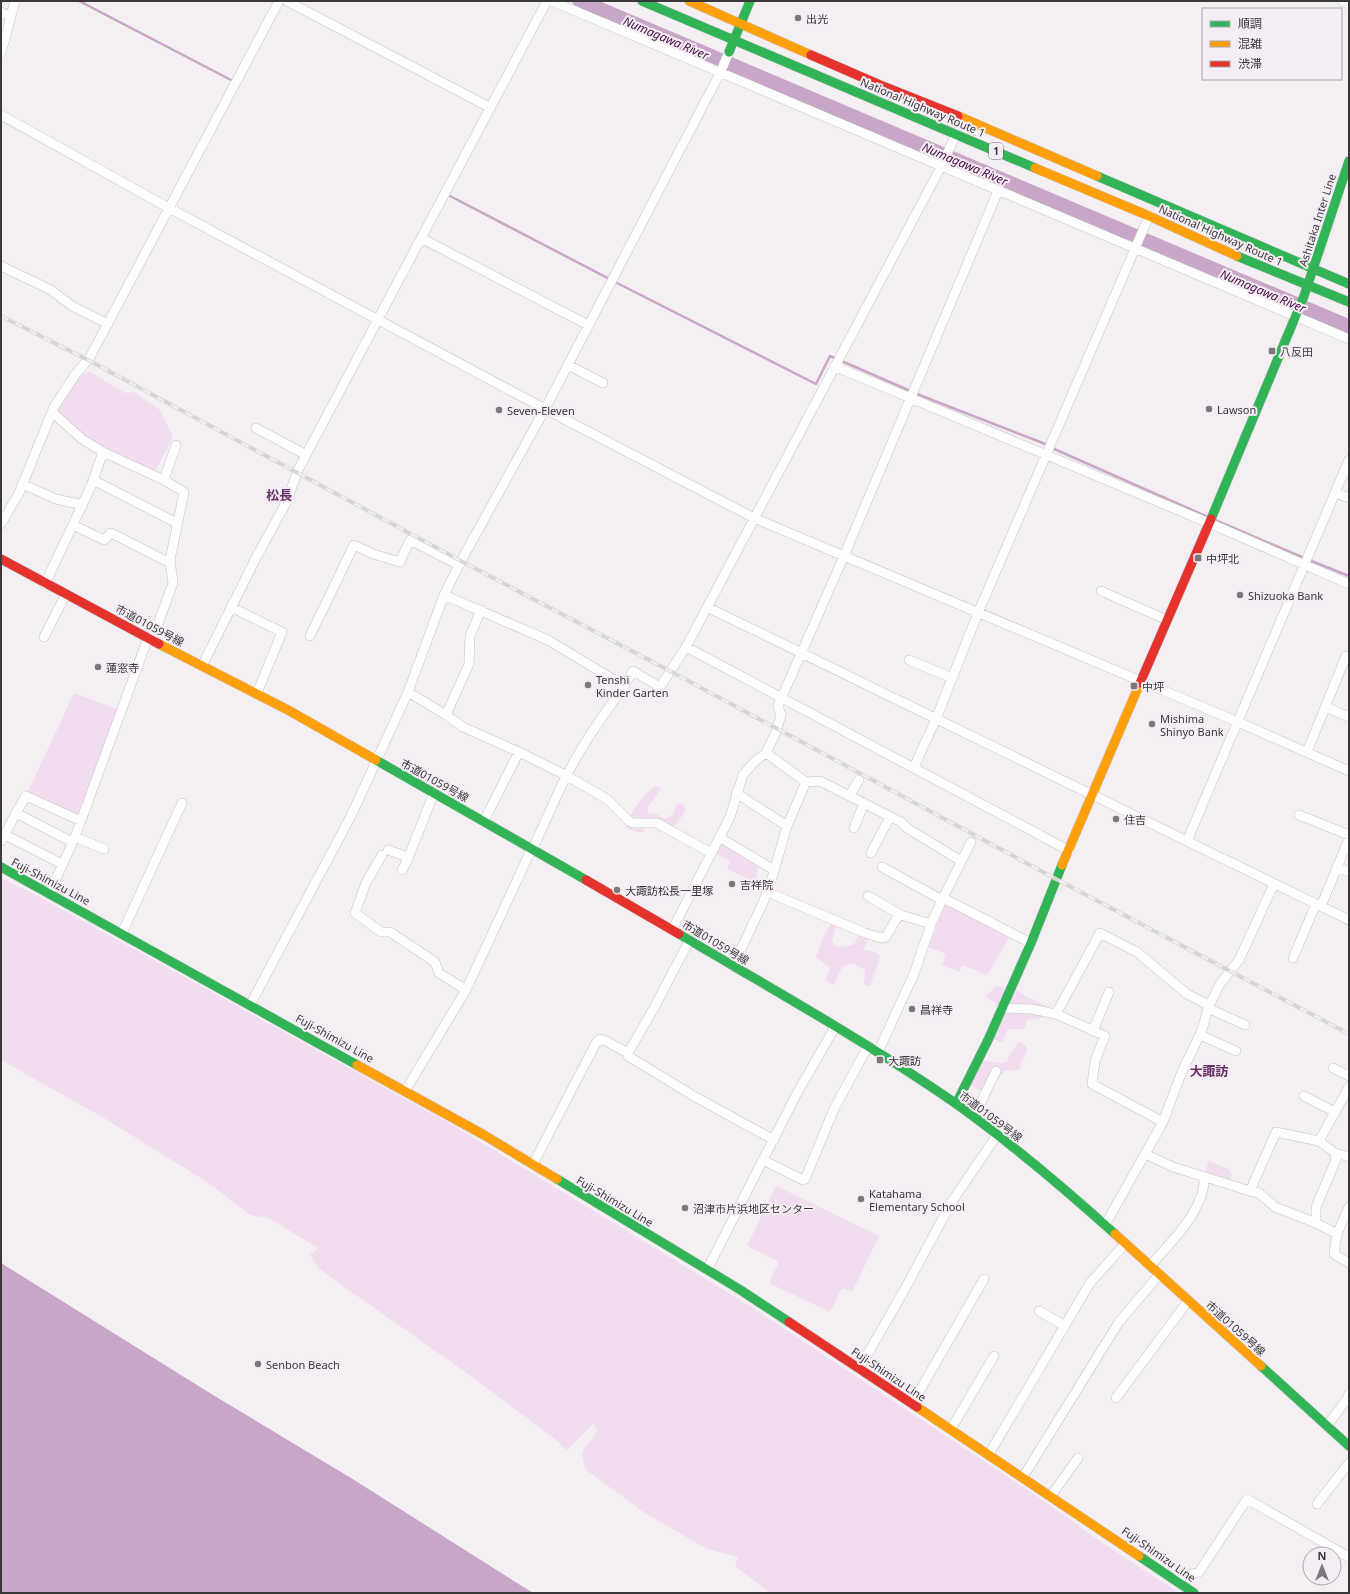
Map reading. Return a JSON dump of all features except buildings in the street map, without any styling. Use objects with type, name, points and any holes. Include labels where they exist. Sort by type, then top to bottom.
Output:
[{"type":"main road","name":"National Highway Route 1","points":[[642,1],[1349,302]]},
{"type":"main road","name":"National Highway Route 1","points":[[689,1],[880,85],[990,130],[1349,284]]},
{"type":"main road","points":[[729,52],[750,1]]},
{"type":"main road","name":"Ashitaka Inter Line","points":[[956,1104],[988,1040],[1031,943],[1056,879],[1070,851],[1092,794],[1209,523],[1296,316],[1308,285],[1349,162]]},
{"type":"main road","name":"市道01059号線","points":[[1,560],[150,639],[257,693],[532,848],[878,1052],[956,1104],[998,1135],[1105,1225],[1349,1446]]},
{"type":"main road","name":"Fuji-Shimizu Line","points":[[1,867],[122,933],[533,1164],[739,1289],[989,1454],[1194,1593]]},
{"type":"street","points":[[1,53],[15,1]]},
{"type":"street","points":[[1,524],[22,484],[52,412],[75,375],[88,360],[108,324],[280,1]]},
{"type":"street","points":[[287,1],[491,108]]},
{"type":"street","points":[[202,666],[231,607],[287,501],[298,470],[547,1]]},
{"type":"street","points":[[552,1],[942,165],[998,191],[1136,247],[1349,339]]},
{"type":"street","points":[[1342,1],[1349,4]]},
{"type":"street","points":[[1,12],[11,17]]},
{"type":"street","points":[[250,1005],[331,855],[408,692],[444,595],[459,565],[545,409],[729,52]]},
{"type":"street","points":[[1,115],[169,208],[545,409],[754,518],[1238,722],[1349,771]]},
{"type":"street","points":[[405,1091],[466,990],[532,848],[587,739],[633,671],[660,686],[686,647],[942,165],[956,134]]},
{"type":"street","points":[[672,930],[730,817],[736,793],[743,775],[754,762],[766,753],[779,725],[781,715],[778,706],[781,698],[844,556],[998,191]]},
{"type":"street","points":[[914,767],[936,719],[978,613],[1047,456],[1149,216]]},
{"type":"street","points":[[421,238],[588,325]]},
{"type":"street","points":[[1,266],[51,290],[72,306],[108,324]]},
{"type":"street","points":[[568,365],[603,384]]},
{"type":"street","points":[[834,366],[1209,523],[1349,584]]},
{"type":"street","points":[[48,892],[52,888],[74,839],[173,582],[170,562],[184,492],[164,480],[103,452],[82,439],[52,412]]},
{"type":"street","points":[[256,428],[306,455]]},
{"type":"street","points":[[164,480],[176,445]]},
{"type":"street","points":[[45,584],[93,480],[103,452]]},
{"type":"street","points":[[1187,841],[1349,460]]},
{"type":"street","points":[[93,480],[177,523]]},
{"type":"street","points":[[22,484],[56,499],[82,505]]},
{"type":"street","points":[[1335,493],[1349,498]]},
{"type":"street","points":[[73,525],[104,540],[111,533],[170,562]]},
{"type":"street","points":[[310,636],[354,545],[373,554],[400,562],[410,540],[459,565]]},
{"type":"street","points":[[1101,591],[1167,620]]},
{"type":"street","points":[[44,637],[66,594]]},
{"type":"street","points":[[444,595],[548,640],[624,686]]},
{"type":"street","points":[[231,607],[282,632],[257,693]]},
{"type":"street","points":[[707,607],[1349,920]]},
{"type":"street","points":[[446,715],[469,664],[470,636],[481,610]]},
{"type":"street","points":[[686,647],[1070,851]]},
{"type":"street","points":[[1307,752],[1346,656]]},
{"type":"street","points":[[909,660],[952,678]]},
{"type":"street","points":[[408,692],[463,727],[519,752],[567,776],[612,803],[629,821],[633,823],[657,823],[711,853]]},
{"type":"street","points":[[1326,707],[1349,717]]},
{"type":"street","points":[[484,821],[519,752]]},
{"type":"street","points":[[766,753],[806,782],[820,781],[890,816],[961,861]]},
{"type":"street","points":[[849,796],[858,780]]},
{"type":"street","points":[[732,966],[767,892],[787,826],[806,782]]},
{"type":"street","points":[[402,870],[434,793]]},
{"type":"street","points":[[736,793],[787,826]]},
{"type":"street","points":[[62,864],[3,838],[26,796],[81,821]]},
{"type":"street","points":[[122,933],[182,803]]},
{"type":"street","points":[[854,828],[864,803]]},
{"type":"street","points":[[16,813],[74,839],[104,849]]},
{"type":"street","points":[[1299,815],[1349,836]]},
{"type":"street","points":[[871,853],[890,816]]},
{"type":"street","points":[[719,837],[774,870]]},
{"type":"street","points":[[1293,958],[1349,839]]},
{"type":"street","points":[[878,1052],[914,974],[931,924],[942,899],[971,842]]},
{"type":"street","points":[[408,857],[385,852],[366,883],[355,913],[381,932],[390,932],[435,962],[439,973],[466,990]]},
{"type":"street","points":[[882,867],[942,899],[1031,943]]},
{"type":"street","points":[[1337,867],[1349,872]]},
{"type":"street","points":[[1105,1225],[1162,1122],[1181,1074],[1200,1035],[1209,1007],[1220,984],[1239,960],[1274,884]]},
{"type":"street","points":[[767,892],[865,933],[881,938],[886,937],[896,919],[901,915]]},
{"type":"street","points":[[868,896],[901,915],[931,924]]},
{"type":"street","points":[[1056,1014],[1100,933],[1137,952],[1186,994],[1245,1025]]},
{"type":"street","points":[[628,1053],[654,1008],[689,940]]},
{"type":"street","points":[[1093,1031],[1109,992]]},
{"type":"street","points":[[1002,1008],[1031,1009],[1056,1014],[1105,1036],[1095,1061],[1092,1084],[1162,1122]]},
{"type":"street","points":[[707,1270],[796,1095],[835,1027]]},
{"type":"street","points":[[1200,1035],[1236,1051]]},
{"type":"street","points":[[533,1164],[596,1043],[600,1039],[606,1040],[628,1053],[628,1056],[692,1095],[774,1140]]},
{"type":"street","points":[[763,1160],[803,1180],[805,1179],[834,1110],[868,1046]]},
{"type":"street","points":[[1332,1068],[1349,1076]]},
{"type":"street","points":[[974,1117],[996,1071]]},
{"type":"street","points":[[1319,1141],[1349,1086]]},
{"type":"street","points":[[1304,1096],[1335,1112]]},
{"type":"street","points":[[1250,1190],[1276,1132],[1319,1141],[1335,1153],[1349,1157]]},
{"type":"street","points":[[859,1369],[906,1287],[951,1203],[998,1135]]},
{"type":"street","points":[[1316,1223],[1316,1207],[1336,1160],[1335,1153]]},
{"type":"street","points":[[1145,1154],[1173,1167],[1259,1193],[1275,1207],[1316,1223],[1337,1234]]},
{"type":"street","points":[[1150,1266],[1193,1214],[1204,1186],[1204,1177]]},
{"type":"street","points":[[1349,1207],[1337,1234],[1334,1254],[1349,1264]]},
{"type":"street","points":[[989,1454],[1090,1283],[1125,1244]]},
{"type":"street","points":[[1023,1477],[1119,1322],[1159,1275]]},
{"type":"street","points":[[912,1404],[984,1279]]},
{"type":"street","points":[[1116,1398],[1188,1301]]},
{"type":"street","points":[[1040,1311],[1065,1326]]},
{"type":"street","points":[[951,1429],[994,1356]]},
{"type":"street","points":[[1327,1426],[1348,1399],[1349,1394]]},
{"type":"street","points":[[1051,1496],[1078,1458]]},
{"type":"street","points":[[1317,1504],[1349,1463]]},
{"type":"street","points":[[1174,1579],[1198,1572],[1247,1499],[1349,1557]]},
{"type":"shaded area","points":[[88,371],[125,393],[134,392],[160,410],[173,437],[155,471],[102,446],[84,435],[56,410],[76,379]]},
{"type":"shaded area","points":[[74,693],[119,710],[77,817],[27,794]]},
{"type":"shaded area","points":[[656,786],[661,789],[648,807],[648,814],[654,813],[666,819],[673,815],[677,803],[684,804],[685,812],[673,828],[648,824],[643,832],[637,832],[626,828],[630,816],[637,804]]},
{"type":"shaded area","points":[[719,840],[759,864],[755,882],[727,869],[730,861],[714,853]]},
{"type":"shaded area","points":[[1,878],[43,899],[456,1127],[748,1305],[1044,1501],[1101,1542],[1179,1593],[770,1593],[735,1566],[738,1557],[705,1548],[642,1511],[585,1469],[582,1452],[598,1430],[593,1424],[567,1450],[553,1437],[464,1371],[329,1276],[317,1266],[310,1255],[318,1248],[269,1218],[250,1215],[212,1185],[104,1118],[1,1060]]},
{"type":"shaded area","points":[[946,903],[1010,936],[987,975],[962,965],[959,972],[942,965],[946,954],[929,947],[944,904]]},
{"type":"shaded area","points":[[831,924],[836,926],[832,941],[837,947],[851,946],[855,943],[858,936],[869,938],[863,950],[872,951],[880,956],[870,986],[864,985],[865,969],[851,963],[842,967],[834,985],[825,981],[830,968],[816,957],[823,938]]},
{"type":"shaded area","points":[[997,986],[1015,989],[1025,996],[1046,1006],[1046,1013],[1041,1018],[1027,1020],[1024,1029],[1008,1029],[1002,1042],[992,1039],[1003,1008],[985,996]]},
{"type":"shaded area","points":[[1019,1041],[1027,1047],[1020,1069],[1013,1071],[1006,1070],[993,1083],[988,1095],[969,1084],[982,1061],[1001,1063],[1007,1062],[1009,1056]]},
{"type":"shaded area","points":[[1209,1161],[1230,1170],[1232,1177],[1228,1182],[1205,1172]]},
{"type":"shaded area","points":[[776,1186],[879,1236],[852,1292],[842,1288],[830,1312],[769,1283],[779,1262],[747,1246]]},
{"type":"shaded area","points":[[1,1263],[213,1395],[351,1478],[533,1593],[1,1593]]},
{"type":"waterway","points":[[79,1],[233,81]]},
{"type":"waterway","name":"Numagawa River","points":[[580,1],[1349,327]]},
{"type":"waterway","points":[[448,195],[816,384],[830,356],[922,396],[1048,445]]},
{"type":"waterway","points":[[1052,448],[1208,517]]},
{"type":"waterway","points":[[1215,520],[1304,558]]},
{"type":"waterway","points":[[1309,560],[1349,576]]},
{"type":"railway","points":[[1,316],[88,360],[461,561],[1349,1034]]},
{"type":"traffic: fast","points":[[642,1],[1035,168]]},
{"type":"traffic: fast","points":[[729,52],[750,1]]},
{"type":"traffic: fast","points":[[1211,519],[1304,296],[1349,161]]},
{"type":"traffic: fast","points":[[1097,176],[1349,284]]},
{"type":"traffic: fast","points":[[1237,256],[1349,302]]},
{"type":"traffic: fast","points":[[376,760],[586,880]]},
{"type":"traffic: fast","points":[[956,1104],[988,1040],[1031,943],[1062,865]]},
{"type":"traffic: fast","points":[[1,867],[357,1065]]},
{"type":"traffic: fast","points":[[679,934],[854,1037],[922,1080],[955,1103],[1037,1166],[1115,1234]]},
{"type":"traffic: fast","points":[[557,1179],[739,1289],[789,1322]]},
{"type":"traffic: fast","points":[[1261,1366],[1349,1446]]},
{"type":"traffic: fast","points":[[1139,1556],[1194,1593]]},
{"type":"traffic: slow","points":[[689,1],[811,55]]},
{"type":"traffic: slow","points":[[958,116],[1097,176]]},
{"type":"traffic: slow","points":[[1035,168],[1149,216],[1237,256]]},
{"type":"traffic: slow","points":[[159,644],[288,710],[376,760]]},
{"type":"traffic: slow","points":[[1062,865],[1140,683]]},
{"type":"traffic: slow","points":[[357,1065],[484,1135],[557,1179]]},
{"type":"traffic: slow","points":[[1115,1234],[1261,1366]]},
{"type":"traffic: slow","points":[[917,1407],[1139,1556]]},
{"type":"traffic: jam","points":[[811,55],[880,85],[958,116]]},
{"type":"traffic: jam","points":[[1140,683],[1211,519]]},
{"type":"traffic: jam","points":[[1,559],[159,644]]},
{"type":"traffic: jam","points":[[586,880],[679,934]]},
{"type":"traffic: jam","points":[[789,1322],[917,1407]]},
{"type":"place","name":"出光","points":[[798,18]]},
{"type":"place","name":"八反田","points":[[1272,351]]},
{"type":"place","name":"Lawson","points":[[1209,409]]},
{"type":"place","name":"Seven-Eleven","points":[[499,410]]},
{"type":"place","name":"中坪北","points":[[1198,558]]},
{"type":"place","name":"Shizuoka Bank","points":[[1240,595]]},
{"type":"place","name":"蓮窓寺","points":[[98,667]]},
{"type":"place","name":"Tenshi Kinder Garten","points":[[588,685]]},
{"type":"place","name":"中坪","points":[[1134,686]]},
{"type":"place","name":"Mishima Shinyo Bank","points":[[1152,724]]},
{"type":"place","name":"住吉","points":[[1116,819]]},
{"type":"place","name":"吉祥院","points":[[732,884]]},
{"type":"place","name":"大諏訪松長一里塚","points":[[617,890]]},
{"type":"place","name":"昌祥寺","points":[[912,1009]]},
{"type":"place","name":"大諏訪","points":[[880,1060]]},
{"type":"place","name":"Katahama Elementary School","points":[[861,1199]]},
{"type":"place","name":"沼津市片浜地区センター","points":[[685,1208]]},
{"type":"place","name":"Senbon Beach","points":[[258,1364]]},
{"type":"district","name":"松長","points":[[279,495]]},
{"type":"district","name":"大諏訪","points":[[1209,1071]]}]
